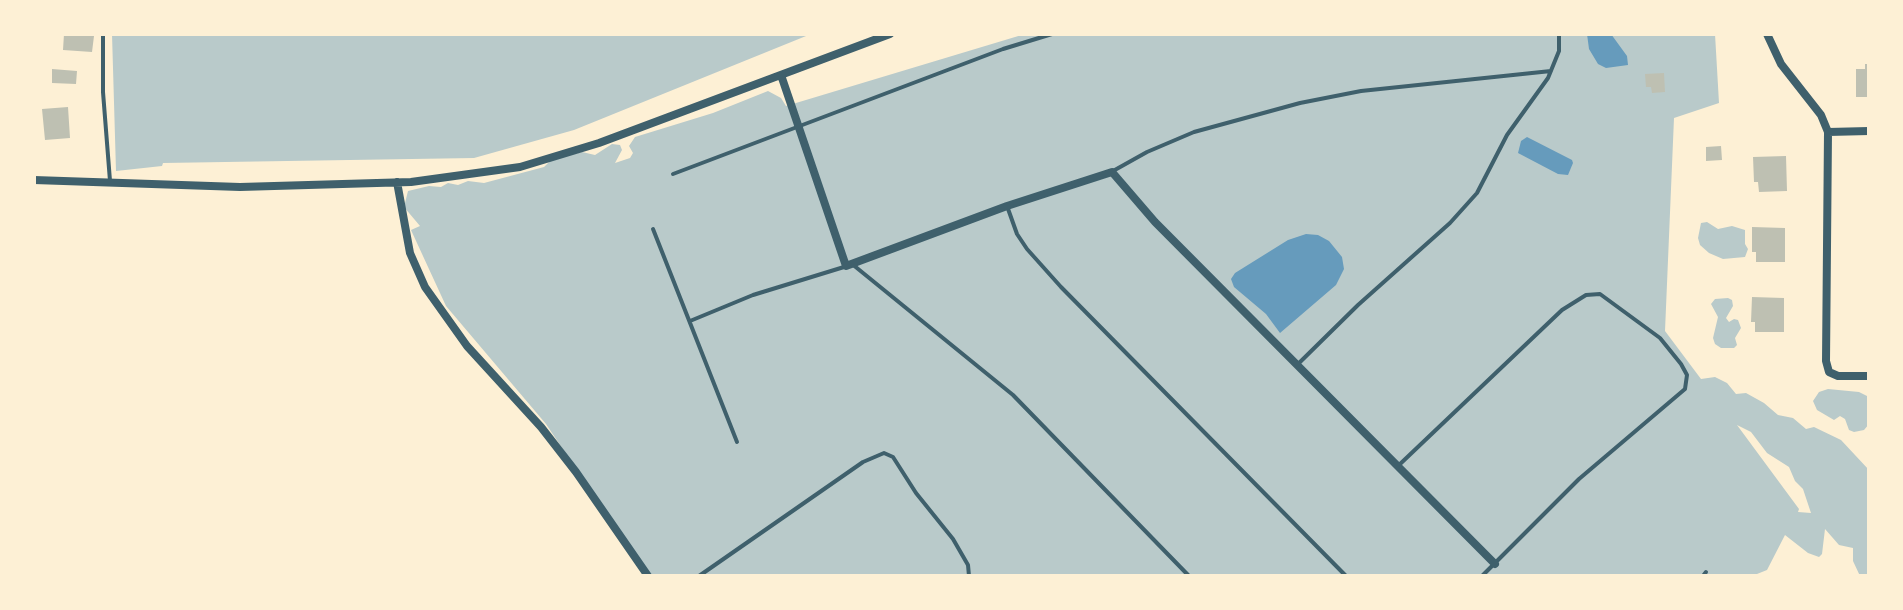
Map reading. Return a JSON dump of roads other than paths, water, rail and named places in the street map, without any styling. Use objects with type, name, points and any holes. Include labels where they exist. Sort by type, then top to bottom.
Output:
[{"type":"street","points":[[34,180],[240,187],[397,182],[520,167],[599,143],[890,34]]},
{"type":"street","points":[[1767,34],[1781,64],[1821,115],[1828,132],[1826,361],[1829,372],[1838,376],[1869,376]]},
{"type":"street","points":[[781,75],[849,265],[1007,206],[1112,172],[1155,222],[1495,564]]},
{"type":"street","points":[[1828,132],[1869,131]]},
{"type":"street","points":[[397,182],[410,253],[425,287],[467,346],[541,427],[576,472],[648,576]]},
{"type":"lane","points":[[103,34],[103,92],[111,183]]},
{"type":"lane","points":[[673,174],[1003,49],[1052,34]]},
{"type":"lane","points":[[1297,365],[1358,305],[1450,223],[1477,193],[1507,135],[1551,71],[1559,51],[1559,34]]},
{"type":"lane","points":[[1112,172],[1147,152],[1194,132],[1300,103],[1361,91],[1551,71]]},
{"type":"lane","points":[[1007,206],[1017,234],[1027,249],[1061,287],[1346,576]]},
{"type":"lane","points":[[653,229],[737,442]]},
{"type":"lane","points":[[689,321],[753,295],[849,265],[1013,395],[1189,576]]},
{"type":"lane","points":[[1398,466],[1562,310],[1586,295],[1600,294],[1660,338],[1687,375],[1685,389],[1579,479],[1482,576]]},
{"type":"lane","points":[[699,576],[863,462],[884,453],[893,457],[916,493],[953,539],[968,565],[969,576]]},
{"type":"water","points":[[1587,34],[1611,34],[1627,56],[1628,65],[1606,68],[1598,64],[1589,49]]},
{"type":"water","points":[[1527,137],[1572,160],[1568,175],[1558,174],[1518,153],[1521,141]]},
{"type":"water","points":[[1306,234],[1318,235],[1329,241],[1342,257],[1344,269],[1336,285],[1280,333],[1266,314],[1234,287],[1231,279],[1235,273],[1288,240]]}]
